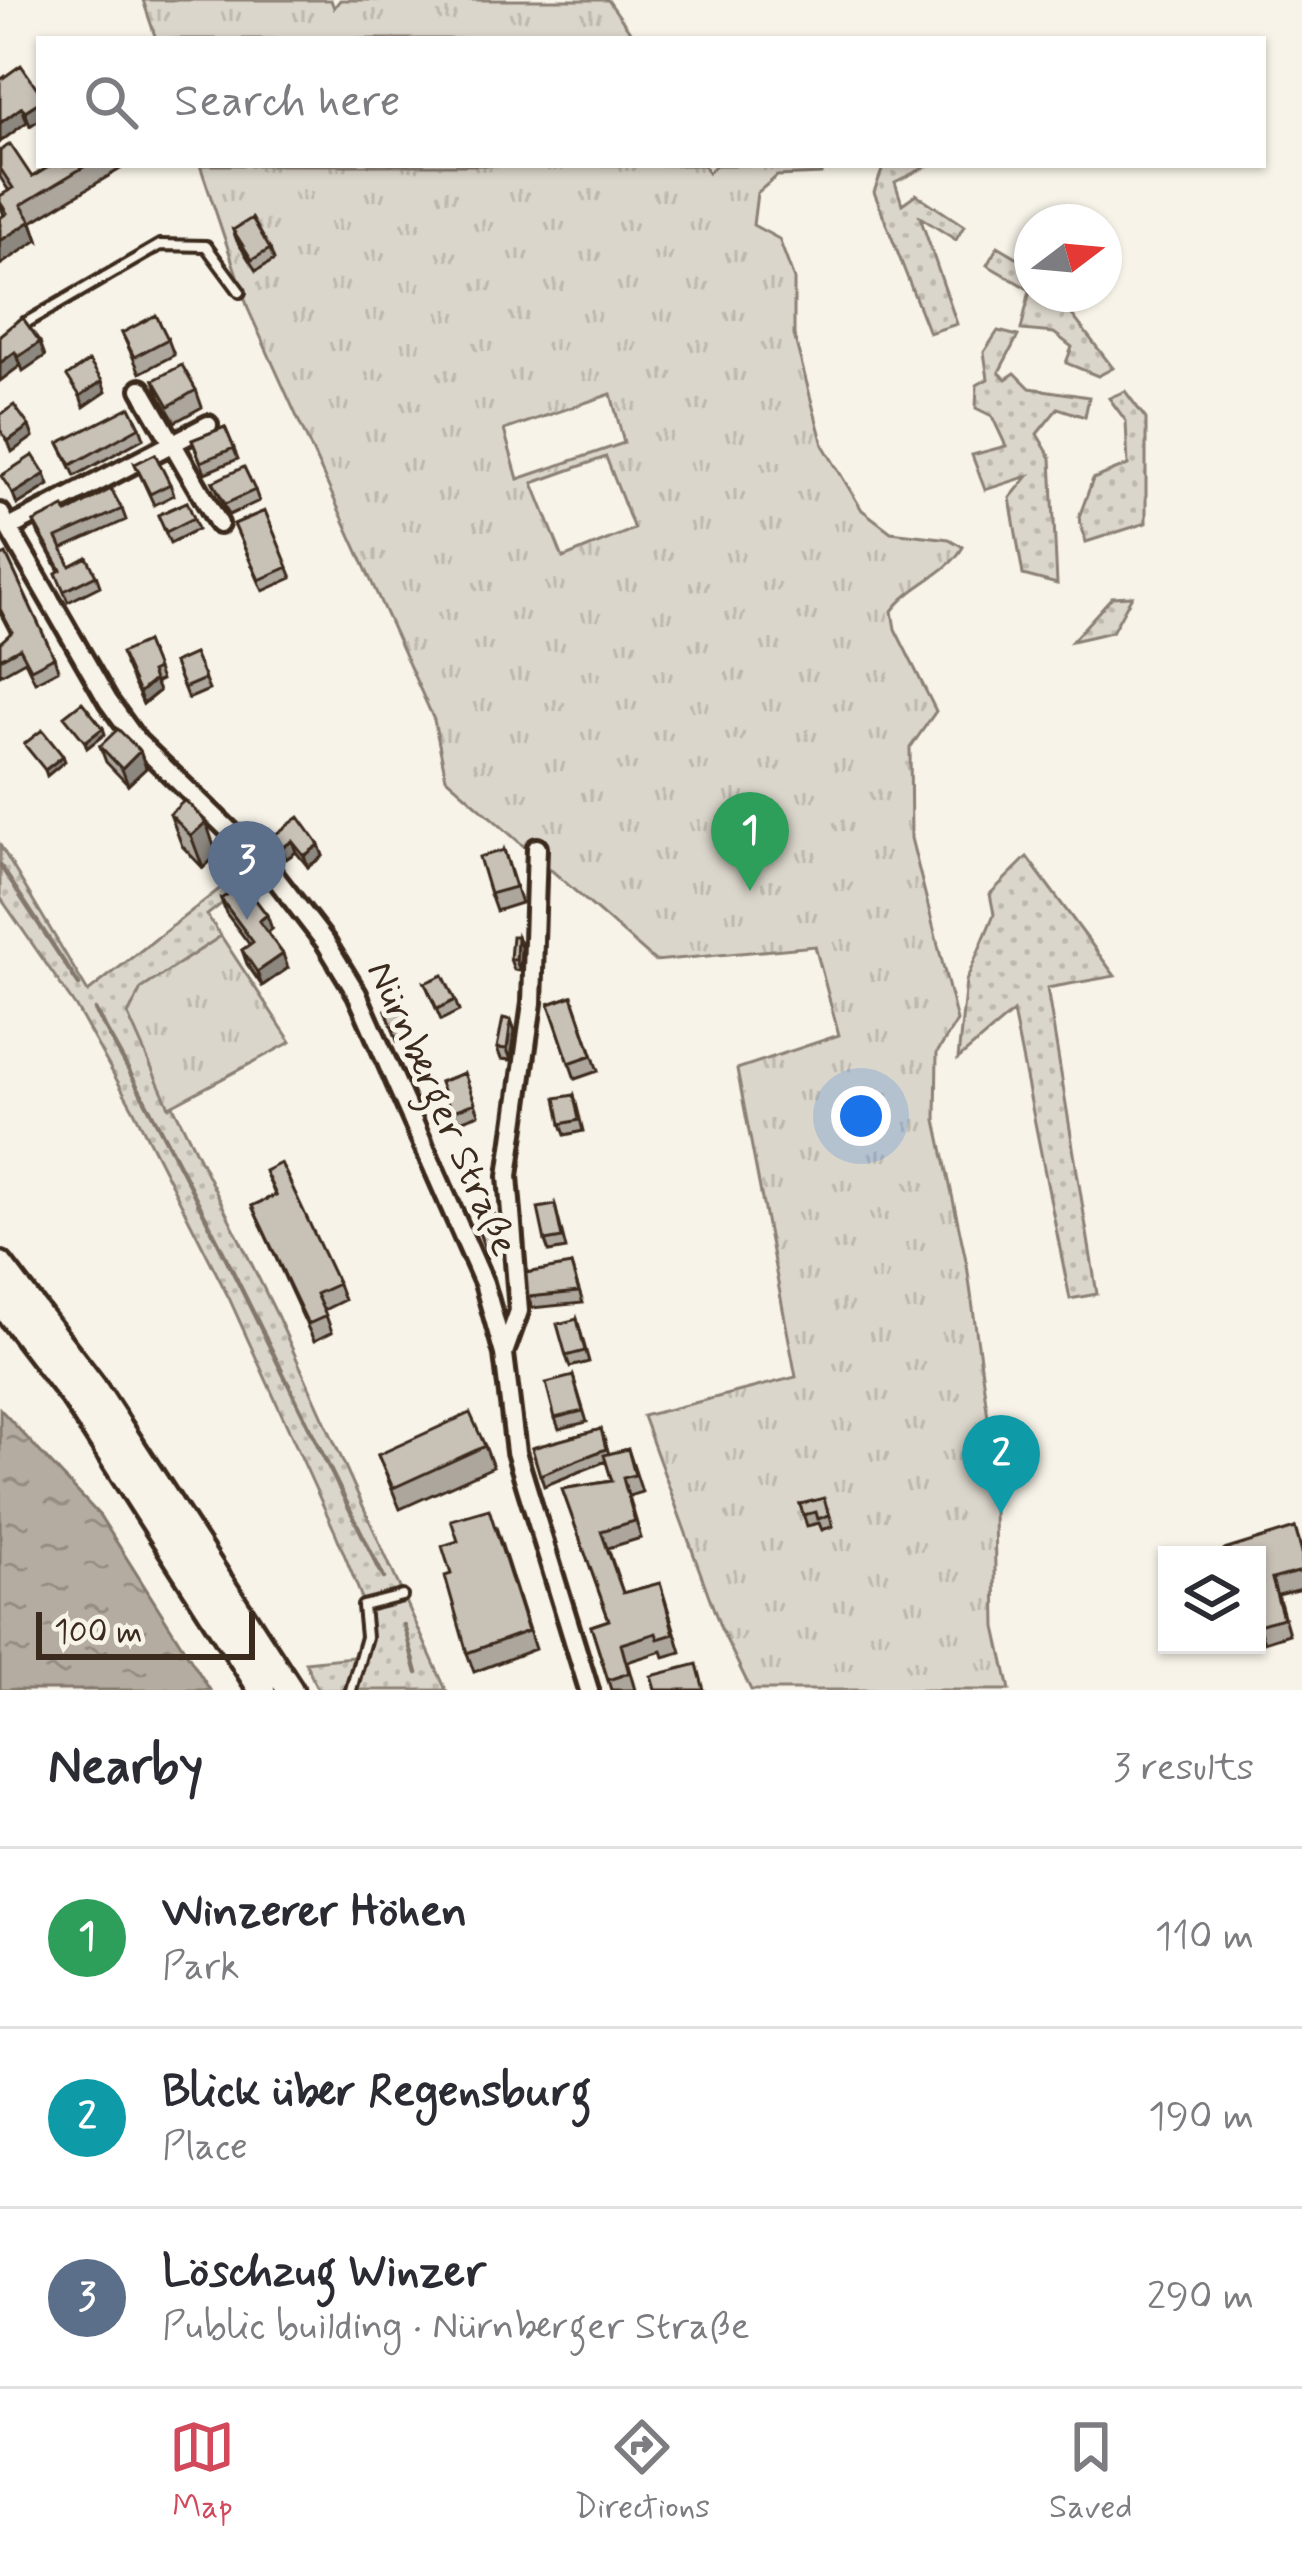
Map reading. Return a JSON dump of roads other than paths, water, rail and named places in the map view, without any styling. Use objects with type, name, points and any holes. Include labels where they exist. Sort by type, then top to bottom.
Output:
[{"type":"main road","points":[[0,1265],[92,1387],[242,1609],[290,1690]]},
{"type":"main road","points":[[0,1301],[76,1400],[262,1690]]},
{"type":"street","points":[[141,389],[219,524]]},
{"type":"street","points":[[4,521],[208,425]]},
{"type":"street","name":"Nürnberger Straße","points":[[4,521],[108,700],[137,741],[268,868],[347,977],[484,1283],[504,1354],[516,1453],[589,1690]]},
{"type":"street","points":[[504,1354],[519,1311],[508,1176],[532,1003],[537,848]]},
{"type":"lane","points":[[17,328],[160,245],[206,246],[240,292]]},
{"type":"lane","points":[[351,1690],[366,1637],[362,1606],[402,1596]]},
{"type":"water","points":[[0,1409],[100,1516],[210,1690],[0,1690]]},
{"type":"waterway","points":[[0,865],[79,985]]},
{"type":"waterway","points":[[95,1010],[207,1220],[384,1578]]},
{"type":"waterway","points":[[404,1625],[417,1673]]},
{"type":"place","name":"Winzerer Höhen","points":[[750,891]]},
{"type":"place","name":"Löschzug Winzer","points":[[247,920]]},
{"type":"place","name":"Blick über Regensburg","points":[[1001,1514]]}]
